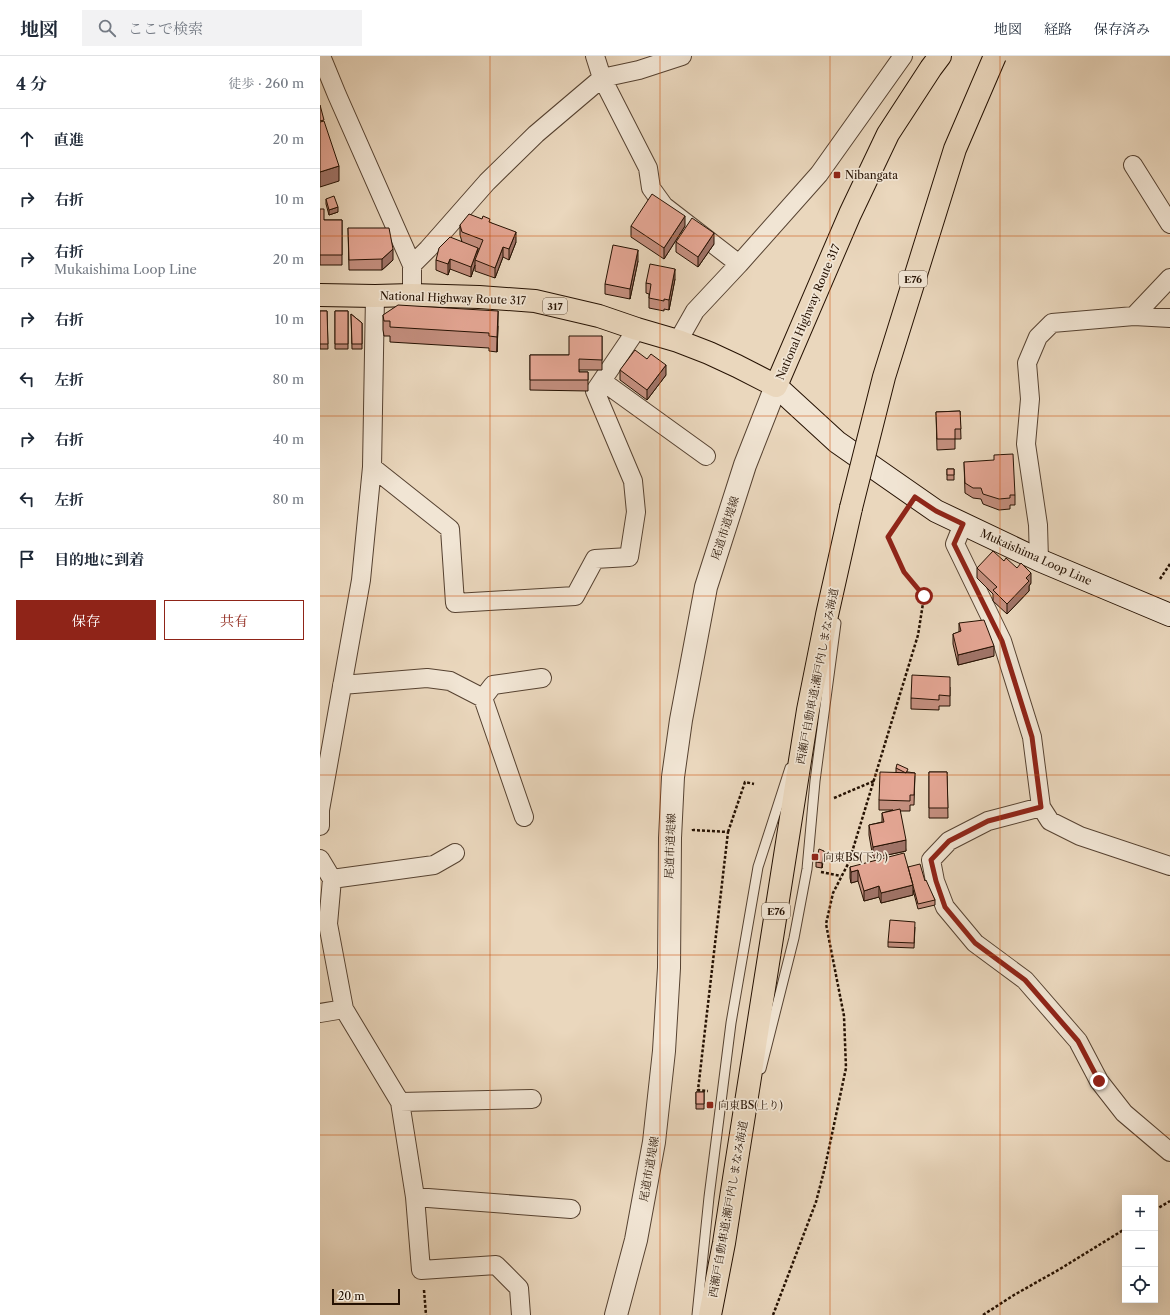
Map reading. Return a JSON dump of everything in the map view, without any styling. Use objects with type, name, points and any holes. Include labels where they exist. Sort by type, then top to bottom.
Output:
[{"type":"highway","name":"National Highway Route 317","points":[[320,295],[412,295],[479,297],[535,301],[599,316],[678,341],[716,356],[776,386],[850,214],[888,134],[940,56]]},
{"type":"highway","name":"西瀬戸自動車道;瀬戸内しまなみ海道","points":[[710,1315],[724,1243],[808,710],[851,508],[884,377],[954,149],[996,56]]},
{"type":"street","points":[[321,56],[412,265],[412,295]]},
{"type":"street","points":[[595,56],[602,78],[648,168],[651,188],[664,206],[739,264]]},
{"type":"street","points":[[412,265],[487,182],[536,134],[602,78],[639,70],[682,56]]},
{"type":"street","points":[[678,341],[695,311],[819,174],[903,56]]},
{"type":"street","points":[[1133,165],[1170,224]]},
{"type":"street","points":[[1134,316],[1170,278]]},
{"type":"street","points":[[320,826],[328,715],[342,685],[361,580],[372,467],[375,296]]},
{"type":"street","points":[[1039,560],[1038,525],[1026,444],[1030,399],[1027,363],[1038,337],[1052,323],[1134,316],[1170,318]]},
{"type":"street","points":[[372,467],[450,529],[455,603],[575,596],[594,559],[629,557],[636,512],[633,481],[596,391],[637,329]]},
{"type":"street","points":[[602,382],[706,456]]},
{"type":"street","name":"Mukaishima Loop Line","points":[[776,386],[837,442],[936,511],[1039,560],[1170,615]]},
{"type":"street","name":"尾道市道堤線","points":[[616,1315],[636,1240],[654,1142],[664,1051],[669,968],[670,838],[673,777],[681,720],[706,587],[745,465],[776,386]]},
{"type":"street","points":[[963,524],[954,544],[1002,641],[1032,737],[1041,807],[1050,821],[1080,836],[1170,866]]},
{"type":"street","points":[[342,685],[427,678],[450,681],[483,698],[524,817]]},
{"type":"street","points":[[483,698],[493,685],[542,678]]},
{"type":"street","points":[[1041,807],[988,821],[949,841],[931,860],[936,881],[945,907],[975,943],[1025,980],[1078,1041],[1099,1081],[1124,1112],[1170,1152]]},
{"type":"street","points":[[332,879],[434,865],[455,853]]},
{"type":"street","points":[[320,859],[332,879],[328,924],[344,1009],[400,1102],[415,1197],[421,1270],[496,1265],[519,1288],[521,1315]]},
{"type":"street","points":[[320,1013],[344,1009]]},
{"type":"street","points":[[400,1102],[532,1099]]},
{"type":"street","points":[[415,1197],[571,1209]]},
{"type":"lane","points":[[735,1172],[794,938],[807,869],[815,781],[851,508]]},
{"type":"lane","points":[[697,1315],[709,1196],[731,1023],[758,867],[808,710]]},
{"type":"path","points":[[773,1315],[816,1202],[846,1068],[844,1016],[826,924],[833,893],[849,862],[918,635],[924,596],[904,572],[888,537],[915,497]]},
{"type":"path","points":[[1160,579],[1170,564]]},
{"type":"path","points":[[722,1093],[698,1090],[728,832],[745,782],[754,784]]},
{"type":"path","points":[[834,798],[874,782]]},
{"type":"path","points":[[693,823],[693,830],[728,832]]},
{"type":"path","points":[[1158,1208],[1170,1201]]},
{"type":"path","points":[[982,1315],[1122,1231]]},
{"type":"building","points":[[320,105],[324,120],[320,121]]},
{"type":"building","points":[[324,121],[339,166],[320,172],[320,122]]},
{"type":"building","points":[[652,194],[685,216],[664,248],[631,226]]},
{"type":"building","points":[[334,196],[338,207],[329,210],[326,199]]},
{"type":"building","points":[[320,209],[324,209],[324,220],[342,220],[342,255],[320,255]]},
{"type":"building","points":[[469,214],[482,219],[483,216],[490,219],[489,222],[516,232],[509,249],[503,247],[495,268],[475,260],[483,240],[462,232],[460,225]]},
{"type":"building","points":[[692,218],[714,233],[698,257],[676,242]]},
{"type":"building","points":[[348,228],[389,228],[393,249],[382,259],[349,260]]},
{"type":"building","points":[[450,237],[478,248],[471,267],[450,259],[448,264],[436,260],[439,248]]},
{"type":"building","points":[[613,245],[638,250],[630,289],[605,284]]},
{"type":"building","points":[[650,264],[675,269],[669,300],[664,299],[664,301],[649,298],[651,284],[646,283]]},
{"type":"building","points":[[398,305],[498,311],[497,337],[489,336],[489,333],[390,327],[390,321],[384,321],[383,315]]},
{"type":"building","points":[[320,311],[327,311],[328,344],[320,344]]},
{"type":"building","points":[[335,311],[348,311],[348,344],[335,344]]},
{"type":"building","points":[[351,314],[362,323],[362,344],[352,344]]},
{"type":"building","points":[[569,336],[602,336],[602,360],[579,359],[579,372],[588,372],[588,380],[530,380],[530,355],[569,355]]},
{"type":"building","points":[[635,350],[647,359],[651,354],[666,365],[647,390],[620,370]]},
{"type":"building","points":[[960,411],[961,429],[955,429],[955,439],[937,439],[936,412]]},
{"type":"building","points":[[1013,454],[1015,495],[1010,495],[1010,498],[999,499],[983,494],[981,488],[973,488],[965,483],[964,462],[994,460],[994,455]]},
{"type":"building","points":[[947,469],[954,469],[954,475],[947,475]]},
{"type":"building","points":[[993,551],[1004,561],[1006,558],[1017,568],[1021,563],[1031,573],[1026,578],[1029,581],[1007,604],[993,590],[997,587],[977,568]]},
{"type":"building","points":[[984,620],[994,646],[958,655],[953,634],[961,631],[959,623]]},
{"type":"building","points":[[912,675],[950,677],[950,696],[939,695],[939,700],[911,698]]},
{"type":"building","points":[[897,764],[908,769],[906,773],[896,768]]},
{"type":"building","points":[[880,772],[915,773],[914,795],[910,795],[910,801],[879,800]]},
{"type":"building","points":[[929,772],[947,772],[948,808],[929,808]]},
{"type":"building","points":[[900,809],[906,840],[873,847],[869,825],[884,822],[882,813]]},
{"type":"building","points":[[819,849],[824,851],[822,863],[816,862]]},
{"type":"building","points":[[904,853],[913,885],[881,893],[879,886],[864,891],[858,870],[851,872],[850,867]]},
{"type":"building","points":[[920,864],[925,881],[926,880],[935,900],[918,904],[908,867]]},
{"type":"building","points":[[890,920],[915,922],[914,943],[888,942]]},
{"type":"building","points":[[696,1092],[704,1092],[704,1104],[696,1104]]},
{"type":"place","name":"Nibangata","points":[[837,175]]},
{"type":"place","name":"向東BS(下り)","points":[[815,857]]},
{"type":"place","name":"向東BS(上り)","points":[[710,1105]]},
{"type":"route","points":[[924,596],[904,572],[888,537],[915,497],[936,511],[963,524],[954,544],[1002,641],[1032,737],[1041,807],[988,821],[949,841],[931,860],[936,881],[945,907],[975,943],[1025,980],[1078,1041],[1099,1081]]}]
